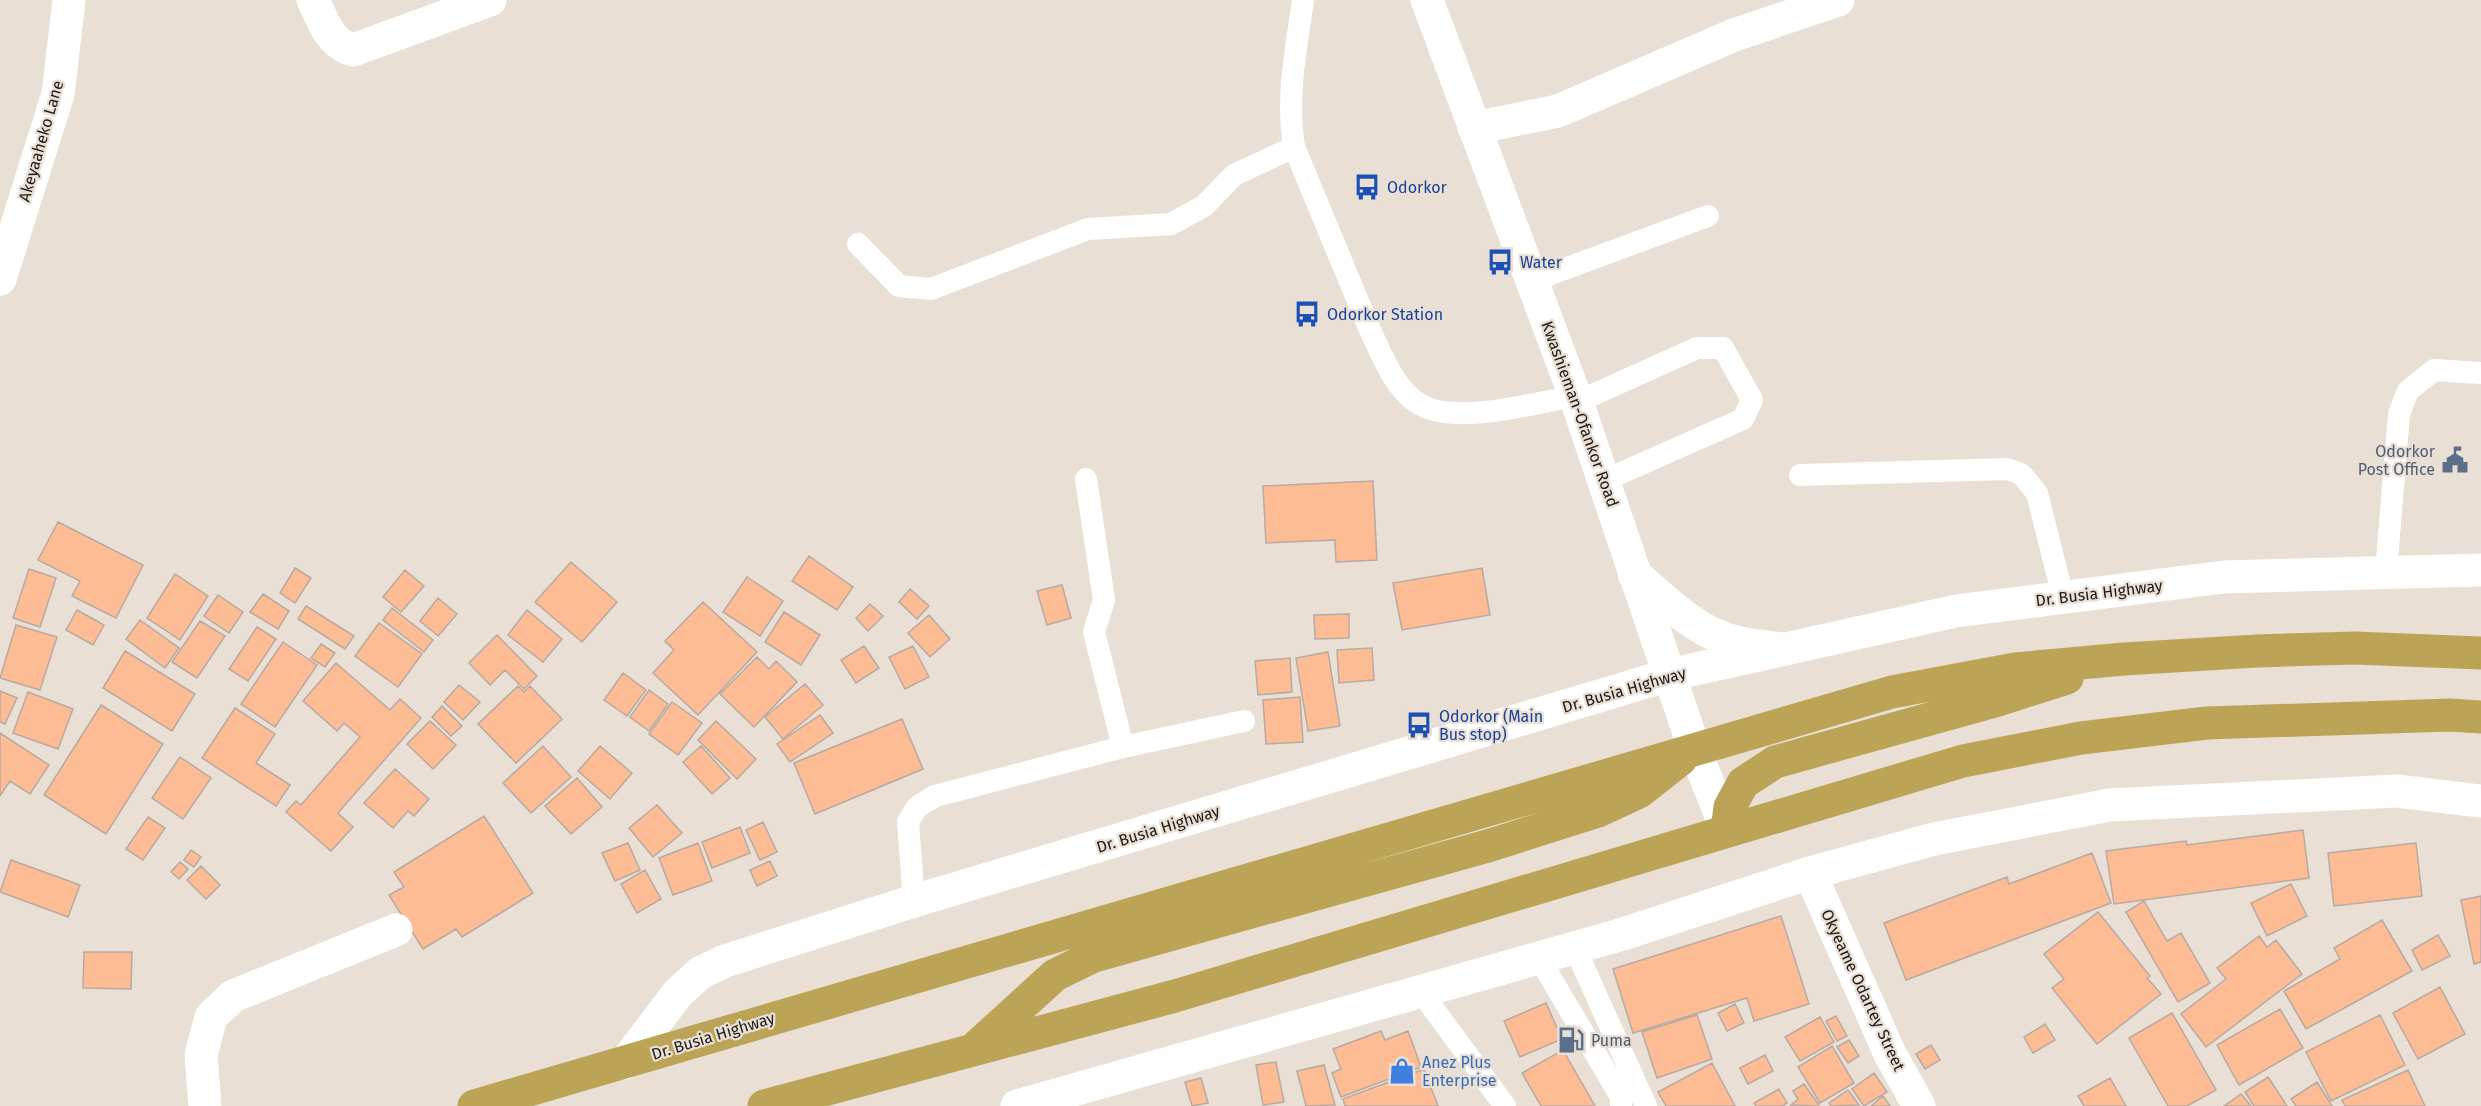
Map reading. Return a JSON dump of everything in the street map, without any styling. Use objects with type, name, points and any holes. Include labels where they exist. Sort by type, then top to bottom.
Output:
[{"type":"highway","name":"Dr. Busia Highway","points":[[474,1106],[1892,692],[2015,669],[2124,659],[2355,648],[2481,653]]},
{"type":"highway","points":[[1726,831],[1730,807],[1743,783],[1775,762],[1998,700],[2124,659]]},
{"type":"highway","points":[[764,1106],[1175,996],[1963,761],[2081,738],[2207,723],[2450,715],[2481,717]]},
{"type":"highway","points":[[971,1052],[1055,975],[1094,956],[1491,845],[1598,811],[1639,792],[1694,748]]},
{"type":"street","name":"Akeyaaheko Lane","points":[[0,279],[58,94],[69,0]]},
{"type":"street","points":[[313,0],[332,38],[341,47],[353,50],[490,0]]},
{"type":"street","name":"Kwashieman-Ofankor Road","points":[[1427,0],[1576,399],[1694,748],[1726,831]]},
{"type":"street","points":[[1474,128],[1558,111],[1734,35],[1838,0]]},
{"type":"street","name":"Dr. Busia Highway","points":[[625,1063],[678,993],[700,973],[725,961],[1669,675],[1956,611],[2063,597],[2224,577],[2481,570]]},
{"type":"street","points":[[1634,574],[1693,624],[1726,639],[1748,645],[1786,649]]},
{"type":"street","points":[[1017,1106],[1575,948],[1810,873],[1934,839],[2110,805],[2397,791],[2481,801]]},
{"type":"street","name":"Okyeame Odartey Street","points":[[1810,873],[1890,1054],[1919,1106]]},
{"type":"street","points":[[205,1106],[201,1055],[211,1017],[233,996],[396,930]]},
{"type":"lane","points":[[1303,0],[1290,90],[1290,120],[1294,147],[1383,358],[1402,388],[1421,405],[1450,413],[1478,413],[1576,399],[1697,348],[1709,346],[1723,348],[1752,400],[1743,419],[1603,481]]},
{"type":"lane","points":[[858,244],[899,286],[932,289],[1088,229],[1171,224],[1204,206],[1234,175],[1294,147]]},
{"type":"lane","points":[[1532,281],[1708,216]]},
{"type":"lane","points":[[2386,572],[2399,414],[2408,391],[2434,370],[2481,373]]},
{"type":"lane","points":[[1800,475],[2007,469],[2021,474],[2037,493],[2063,597]]},
{"type":"lane","points":[[1086,479],[1104,600],[1094,632],[1124,747]]},
{"type":"lane","points":[[914,902],[908,822],[916,807],[935,796],[1124,747],[1244,721]]},
{"type":"lane","points":[[1575,948],[1646,1106]]},
{"type":"lane","points":[[1539,958],[1621,1097],[1622,1106]]},
{"type":"lane","points":[[1421,992],[1505,1106]]},
{"type":"building","points":[[1373,481],[1377,560],[1336,562],[1335,540],[1266,543],[1263,486]]},
{"type":"building","points":[[58,522],[143,565],[116,618],[72,596],[80,581],[38,560]]},
{"type":"building","points":[[809,556],[853,587],[837,610],[792,581]]},
{"type":"building","points":[[571,562],[617,602],[582,642],[535,602]]},
{"type":"building","points":[[295,568],[311,578],[295,603],[280,593]]},
{"type":"building","points":[[1482,568],[1490,615],[1402,630],[1393,583]]},
{"type":"building","points":[[29,569],[56,578],[40,627],[13,618]]},
{"type":"building","points":[[405,570],[424,586],[401,612],[383,597]]},
{"type":"building","points":[[175,574],[208,596],[180,640],[147,618]]},
{"type":"building","points":[[747,577],[783,601],[760,636],[723,612]]},
{"type":"building","points":[[1062,585],[1071,618],[1047,625],[1037,591]]},
{"type":"building","points":[[910,589],[929,606],[917,619],[899,602]]},
{"type":"building","points":[[263,594],[289,611],[278,629],[250,612]]},
{"type":"building","points":[[218,595],[243,612],[229,633],[204,616]]},
{"type":"building","points":[[438,598],[457,614],[438,636],[420,621]]},
{"type":"building","points":[[703,602],[757,652],[698,715],[653,673],[674,650],[665,641]]},
{"type":"building","points":[[870,604],[883,616],[868,631],[856,618]]},
{"type":"building","points":[[306,606],[354,636],[345,649],[298,619]]},
{"type":"building","points":[[392,608],[433,640],[424,652],[383,620]]},
{"type":"building","points":[[77,610],[104,625],[93,645],[66,630]]},
{"type":"building","points":[[527,610],[562,639],[543,662],[508,635]]},
{"type":"building","points":[[784,612],[820,635],[801,665],[765,642]]},
{"type":"building","points":[[1349,614],[1349,638],[1315,639],[1314,615]]},
{"type":"building","points":[[929,615],[950,639],[930,657],[908,633]]},
{"type":"building","points":[[140,620],[179,648],[165,668],[126,639]]},
{"type":"building","points":[[200,621],[225,636],[197,678],[172,662]]},
{"type":"building","points":[[379,623],[422,654],[398,687],[355,656]]},
{"type":"building","points":[[16,625],[57,637],[40,690],[0,678]]},
{"type":"building","points":[[257,627],[276,639],[248,681],[229,669]]},
{"type":"building","points":[[497,635],[537,676],[524,689],[505,670],[490,685],[469,663]]},
{"type":"building","points":[[283,642],[317,665],[275,727],[241,704]]},
{"type":"building","points":[[321,644],[335,653],[325,667],[311,658]]},
{"type":"building","points":[[864,646],[879,668],[856,683],[841,660]]},
{"type":"building","points":[[913,646],[929,677],[905,689],[889,657]]},
{"type":"building","points":[[1372,648],[1374,680],[1339,683],[1337,650]]},
{"type":"building","points":[[125,651],[195,694],[172,731],[103,688]]},
{"type":"building","points":[[1328,652],[1340,726],[1308,731],[1296,658]]},
{"type":"building","points":[[757,657],[769,669],[776,661],[797,682],[754,727],[720,694]]},
{"type":"building","points":[[1290,658],[1292,692],[1258,695],[1255,661]]},
{"type":"building","points":[[336,663],[390,710],[400,699],[421,718],[338,813],[353,827],[331,851],[286,812],[296,801],[301,805],[360,737],[344,723],[337,731],[303,701]]},
{"type":"building","points":[[623,673],[646,690],[627,716],[604,700]]},
{"type":"building","points":[[805,684],[823,705],[783,739],[765,717]]},
{"type":"building","points":[[459,685],[480,702],[463,720],[444,702]]},
{"type":"building","points":[[518,686],[524,692],[530,686],[562,719],[516,763],[478,724]]},
{"type":"building","points":[[649,690],[668,704],[649,731],[630,717]]},
{"type":"building","points":[[0,691],[17,698],[5,724],[0,722]]},
{"type":"building","points":[[28,692],[73,709],[58,749],[13,733]]},
{"type":"building","points":[[1300,697],[1303,742],[1266,744],[1263,700]]},
{"type":"building","points":[[672,702],[702,723],[678,755],[649,734]]},
{"type":"building","points":[[101,705],[163,744],[106,834],[44,795]]},
{"type":"building","points":[[442,706],[462,726],[451,736],[432,717]]},
{"type":"building","points":[[235,708],[275,734],[256,763],[290,785],[276,806],[202,758]]},
{"type":"building","points":[[820,715],[833,733],[790,762],[777,744]]},
{"type":"building","points":[[902,719],[923,769],[815,814],[794,763]]},
{"type":"building","points":[[430,721],[456,745],[433,769],[407,744]]},
{"type":"building","points":[[716,721],[756,759],[737,779],[698,740]]},
{"type":"building","points":[[0,733],[49,765],[30,794],[10,781],[0,796]]},
{"type":"building","points":[[543,746],[571,777],[531,813],[503,783]]},
{"type":"building","points":[[600,746],[632,773],[610,799],[578,771]]},
{"type":"building","points":[[701,746],[730,778],[712,794],[683,762]]},
{"type":"building","points":[[180,757],[211,778],[183,819],[152,798]]},
{"type":"building","points":[[395,769],[429,799],[414,816],[408,811],[393,828],[364,803]]},
{"type":"building","points":[[577,778],[602,807],[571,834],[545,806]]},
{"type":"building","points":[[657,805],[682,833],[653,857],[629,828]]},
{"type":"building","points":[[484,816],[533,893],[462,937],[456,929],[423,949],[389,895],[404,887],[394,872]]},
{"type":"building","points":[[148,817],[165,828],[143,860],[126,849]]},
{"type":"building","points":[[763,822],[777,852],[760,860],[746,830]]},
{"type":"building","points":[[740,827],[750,853],[712,868],[702,842]]},
{"type":"building","points":[[2303,830],[2309,878],[2114,904],[2106,851],[2186,841],[2187,845]]},
{"type":"building","points":[[628,843],[640,870],[615,881],[602,853]]},
{"type":"building","points":[[698,843],[712,881],[673,895],[659,858]]},
{"type":"building","points":[[2416,843],[2422,896],[2334,906],[2328,853]]},
{"type":"building","points":[[191,850],[201,857],[194,867],[184,860]]},
{"type":"building","points":[[2092,853],[2111,903],[1906,980],[1884,923],[2007,877],[2009,884]]},
{"type":"building","points":[[11,860],[80,885],[68,917],[0,892]]},
{"type":"building","points":[[770,861],[777,876],[757,886],[750,870]]},
{"type":"building","points":[[180,862],[188,869],[179,879],[171,872]]},
{"type":"building","points":[[201,866],[220,885],[206,899],[187,880]]},
{"type":"building","points":[[645,870],[661,899],[637,913],[621,884]]},
{"type":"building","points":[[2291,884],[2307,916],[2267,936],[2251,903]]},
{"type":"building","points":[[2481,896],[2481,962],[2474,964],[2461,900]]},
{"type":"building","points":[[2144,901],[2167,941],[2181,933],[2210,983],[2178,1002],[2126,912]]},
{"type":"building","points":[[2098,912],[2150,976],[2147,978],[2161,994],[2097,1044],[2052,988],[2064,979],[2044,954]]},
{"type":"building","points":[[1781,916],[1809,1004],[1754,1021],[1747,998],[1633,1033],[1613,969]]},
{"type":"building","points":[[2382,920],[2412,971],[2306,1029],[2284,991],[2340,959],[2334,948]]},
{"type":"building","points":[[2438,935],[2450,956],[2422,970],[2412,950]]},
{"type":"building","points":[[2259,936],[2267,947],[2276,940],[2302,974],[2206,1047],[2181,1014],[2226,979],[2217,968]]},
{"type":"building","points":[[84,952],[132,952],[131,989],[83,988]]},
{"type":"building","points":[[2440,987],[2465,1034],[2418,1059],[2393,1013]]},
{"type":"building","points":[[1546,1003],[1562,1039],[1520,1057],[1504,1021]]},
{"type":"building","points":[[1735,1004],[1744,1023],[1727,1031],[1718,1013]]},
{"type":"building","points":[[2280,1009],[2303,1048],[2239,1085],[2217,1045]]},
{"type":"building","points":[[2172,1013],[2216,1090],[2187,1106],[2168,1106],[2129,1038]]},
{"type":"building","points":[[1697,1015],[1712,1059],[1657,1078],[1642,1032]]},
{"type":"building","points":[[2380,1015],[2405,1065],[2331,1101],[2306,1052]]},
{"type":"building","points":[[1836,1016],[1847,1036],[1837,1041],[1826,1021]]},
{"type":"building","points":[[1820,1017],[1834,1042],[1800,1061],[1785,1037]]},
{"type":"building","points":[[2045,1024],[2055,1040],[2033,1053],[2024,1037]]},
{"type":"building","points":[[1381,1031],[1385,1040],[1408,1031],[1421,1067],[1341,1097],[1332,1073],[1341,1069],[1333,1049]]},
{"type":"building","points":[[1849,1040],[1859,1056],[1848,1063],[1837,1047]]},
{"type":"building","points":[[1931,1045],[1940,1060],[1925,1069],[1916,1054]]},
{"type":"building","points":[[1832,1046],[1854,1083],[1820,1103],[1798,1067]]},
{"type":"building","points":[[1563,1050],[1595,1106],[1541,1106],[1522,1073]]},
{"type":"building","points":[[1765,1055],[1773,1071],[1748,1084],[1740,1068]]},
{"type":"building","points":[[1276,1062],[1284,1102],[1263,1105],[1256,1065]]},
{"type":"building","points":[[1712,1063],[1735,1106],[1666,1106],[1658,1092]]},
{"type":"building","points":[[1324,1065],[1335,1105],[1306,1106],[1297,1071]]},
{"type":"building","points":[[1424,1069],[1438,1106],[1345,1106],[1343,1099]]},
{"type":"building","points":[[2408,1070],[2425,1106],[2345,1106],[2342,1100]]},
{"type":"building","points":[[1874,1073],[1887,1092],[1864,1106],[1852,1089]]},
{"type":"building","points":[[2268,1077],[2287,1106],[2254,1106],[2245,1092]]},
{"type":"building","points":[[1201,1078],[1208,1103],[1192,1106],[1185,1082]]},
{"type":"building","points":[[2110,1078],[2126,1106],[2084,1106],[2078,1096]]},
{"type":"building","points":[[2317,1082],[2332,1106],[2296,1106],[2291,1099]]},
{"type":"building","points":[[1804,1084],[1819,1105],[1791,1105],[1798,1099],[1793,1091]]},
{"type":"building","points":[[1779,1089],[1787,1103],[1782,1106],[1756,1106],[1754,1103]]},
{"type":"building","points":[[1848,1090],[1859,1105],[1831,1106],[1829,1103]]},
{"type":"building","points":[[2241,1094],[2251,1106],[2224,1106]]},
{"type":"building","points":[[1883,1096],[1890,1106],[1871,1106]]},
{"type":"place","name":"Odorkor","points":[[1367,187]]},
{"type":"place","name":"Water","points":[[1500,262]]},
{"type":"place","name":"Odorkor Station","points":[[1307,314]]},
{"type":"place","name":"Odorkor Post Office","points":[[2455,460]]},
{"type":"place","name":"Odorkor (Main Bus stop)","points":[[1419,725]]},
{"type":"place","name":"Puma","points":[[1571,1040]]},
{"type":"place","name":"Anez Plus Enterprise","points":[[1402,1071]]}]
